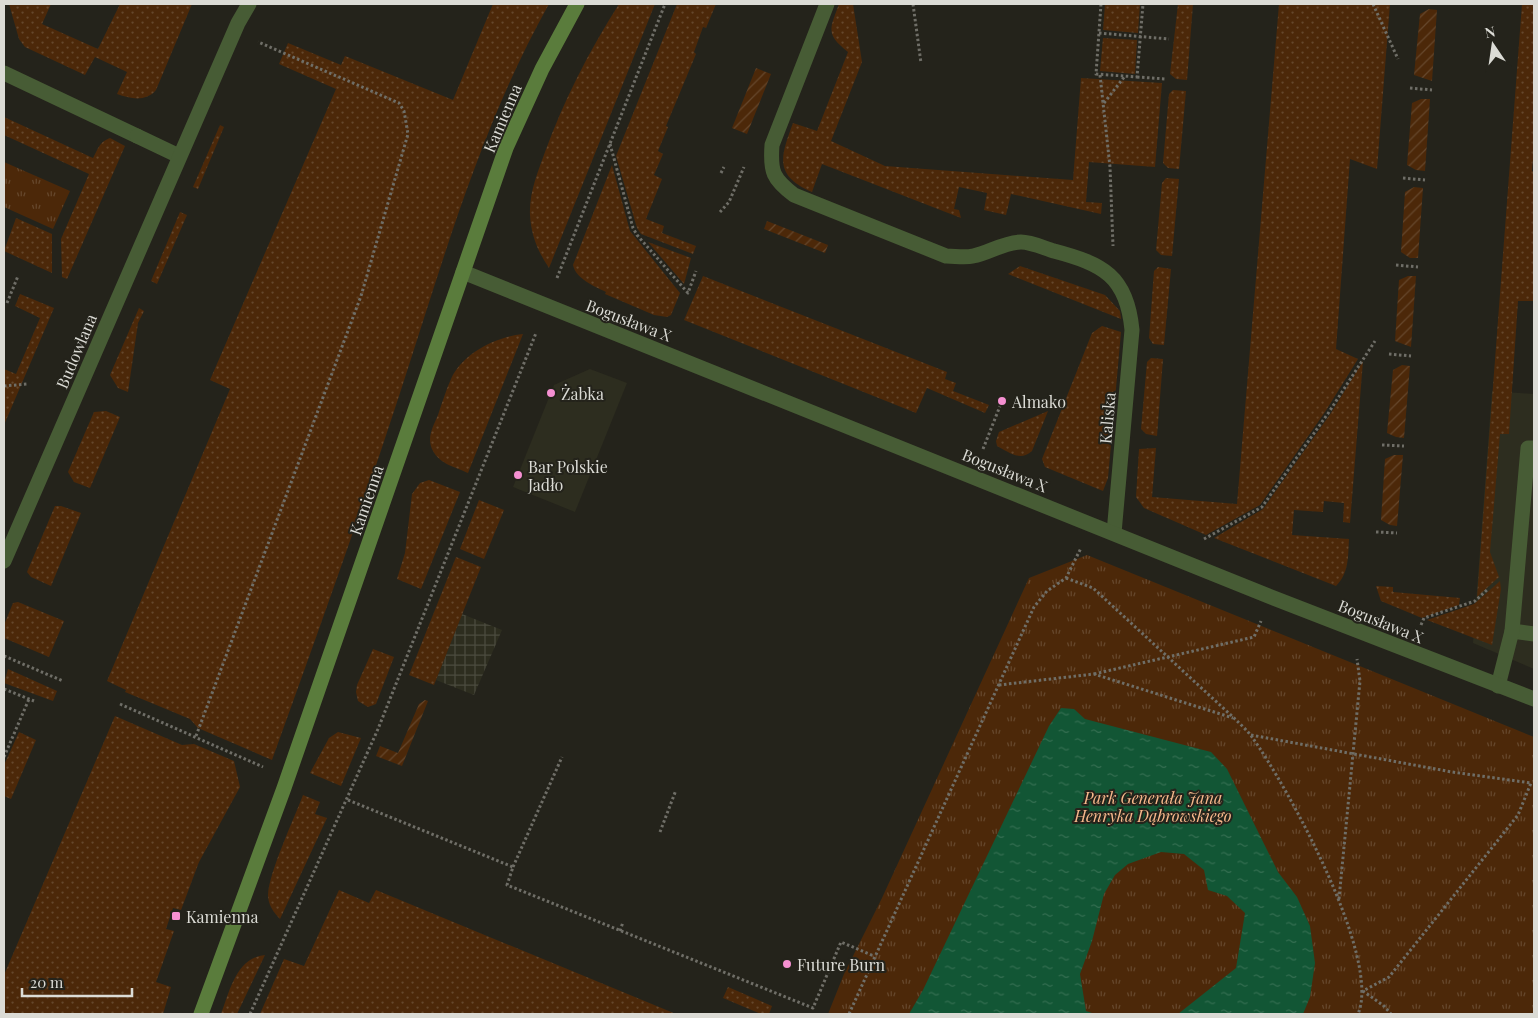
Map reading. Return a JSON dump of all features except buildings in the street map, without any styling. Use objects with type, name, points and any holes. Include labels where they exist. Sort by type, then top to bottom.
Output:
[{"type":"street","name":"Budowlana","points":[[4,561],[179,156],[238,23],[249,4]]},
{"type":"street","name":"Kamienna","points":[[201,1014],[284,788],[506,148],[542,69],[577,4]]},
{"type":"street","name":"Kaliska","points":[[827,4],[772,146],[770,167],[778,183],[794,196],[946,256],[973,256],[996,247],[1021,242],[1087,259],[1107,272],[1120,288],[1130,306],[1132,330],[1114,533]]},
{"type":"street","points":[[4,73],[179,156]]},
{"type":"street","name":"Bogusława X","points":[[463,272],[1271,597],[1534,699]]},
{"type":"street","points":[[1498,686],[1512,631],[1528,448],[1534,448]]},
{"type":"street","points":[[1512,631],[1534,634]]},
{"type":"path","points":[[557,278],[665,4]]},
{"type":"path","points":[[913,4],[921,63]]},
{"type":"path","points":[[1101,4],[1096,74],[1166,80]]},
{"type":"path","points":[[1137,77],[1143,4]]},
{"type":"path","points":[[1373,4],[1398,58]]},
{"type":"path","points":[[1099,33],[1169,39]]},
{"type":"path","points":[[196,736],[361,296],[408,134],[404,110],[398,103],[252,40]]},
{"type":"path","points":[[1100,75],[1110,167],[1113,256]]},
{"type":"path","points":[[1103,103],[1125,76]]},
{"type":"path","points":[[1410,88],[1432,90]]},
{"type":"path","points":[[610,144],[633,228],[637,235],[688,293],[696,271]]},
{"type":"path","points":[[721,174],[724,167]]},
{"type":"path","points":[[1403,178],[1425,180]]},
{"type":"path","points":[[1396,265],[1418,267]]},
{"type":"path","points":[[7,303],[18,276]]},
{"type":"path","points":[[250,1014],[348,800],[536,333]]},
{"type":"path","points":[[1204,540],[1262,507],[1329,412],[1375,341]]},
{"type":"path","points":[[1389,354],[1411,356]]},
{"type":"path","points":[[4,386],[27,384]]},
{"type":"path","points":[[983,449],[1002,401]]},
{"type":"path","points":[[1382,445],[1404,446]]},
{"type":"path","points":[[1376,532],[1397,533]]},
{"type":"path","points":[[849,1014],[1034,608],[1048,591],[1066,578],[1082,547]]},
{"type":"path","points":[[1421,625],[1424,618],[1475,601],[1519,560]]},
{"type":"path","points":[[1066,578],[1093,588],[1251,735],[1309,836],[1339,899],[1362,970],[1363,992],[1358,1014]]},
{"type":"path","points":[[998,685],[1094,674],[1254,637],[1271,597]]},
{"type":"path","points":[[4,656],[63,681]]},
{"type":"path","points":[[1094,674],[1234,718]]},
{"type":"path","points":[[1339,899],[1360,681]]},
{"type":"path","points":[[4,689],[34,701]]},
{"type":"path","points":[[4,757],[30,699]]},
{"type":"path","points":[[120,704],[196,736],[269,770]]},
{"type":"path","points":[[1251,735],[1354,756],[1499,780],[1533,782],[1518,815],[1389,977],[1363,992]]},
{"type":"path","points":[[562,757],[507,885],[813,1008],[841,942],[874,956]]},
{"type":"path","points":[[660,832],[676,790]]},
{"type":"path","points":[[348,800],[513,868]]},
{"type":"path","points":[[620,931],[623,922]]},
{"type":"path","points":[[1363,992],[1384,1006],[1391,1014]]},
{"type":"shaded area","points":[[590,369],[627,383],[575,512],[513,487],[554,385]]},
{"type":"shaded area","points":[[1492,391],[1534,394],[1534,669],[1473,643]]},
{"type":"shaded area","points":[[462,614],[502,630],[474,695],[436,680]]},
{"type":"green space","points":[[9,4],[51,4],[42,24],[98,49],[120,4],[192,4],[156,90],[148,96],[138,98],[117,94],[127,72],[95,57],[85,75],[25,47],[19,39]]},
{"type":"green space","points":[[493,4],[549,4],[503,97],[465,194],[369,485],[272,760],[198,728],[190,719],[125,692],[126,690],[107,681],[230,389],[210,380],[336,89],[279,64],[288,43],[341,65],[345,56],[453,100]]},
{"type":"green space","points":[[619,4],[655,4],[549,268],[538,249],[532,229],[530,207],[534,182],[552,133],[569,95],[587,58]]},
{"type":"green space","points":[[677,4],[716,4],[706,28],[703,27],[694,52],[696,54],[666,126],[668,127],[658,151],[663,154],[654,175],[662,179],[646,219],[664,226],[662,233],[696,246],[693,254],[641,234],[637,228],[616,156]]},
{"type":"green space","points":[[839,4],[853,4],[862,62],[831,141],[885,166],[1073,180],[1081,78],[1162,83],[1155,167],[1089,162],[1086,202],[1102,203],[1101,214],[1011,194],[1006,215],[984,210],[987,193],[959,187],[954,209],[959,210],[961,218],[822,164],[812,192],[799,186],[791,179],[783,164],[785,145],[793,123],[817,131],[848,52],[836,40],[831,31]]},
{"type":"green space","points":[[1105,4],[1140,4],[1138,33],[1103,30]]},
{"type":"green space","points":[[1178,4],[1193,4],[1187,80],[1176,79],[1170,74]]},
{"type":"green space","points":[[1279,4],[1390,4],[1377,169],[1350,159],[1336,349],[1358,359],[1325,412],[1260,505],[1206,535],[1144,508],[1136,497],[1139,449],[1156,448],[1152,497],[1237,504]]},
{"type":"green space","points":[[1522,4],[1534,4],[1534,149],[1532,171],[1534,172],[1534,301],[1518,301],[1509,434],[1500,434],[1490,552],[1499,577],[1477,597]]},
{"type":"green space","points":[[1429,9],[1437,10],[1432,81],[1414,75],[1420,14]]},
{"type":"green space","points":[[1103,38],[1137,40],[1135,74],[1100,71]]},
{"type":"green space","points":[[756,68],[771,74],[747,134],[732,128]]},
{"type":"green space","points":[[1173,90],[1186,91],[1179,169],[1168,168],[1163,163],[1169,94]]},
{"type":"green space","points":[[1421,99],[1430,99],[1425,171],[1416,170],[1407,165],[1412,103]]},
{"type":"green space","points":[[4,117],[93,158],[101,144],[110,138],[125,146],[67,279],[62,277],[61,239],[89,174],[4,135]]},
{"type":"green space","points":[[220,125],[224,127],[198,189],[193,187]]},
{"type":"green space","points":[[4,162],[70,191],[53,229],[4,207]]},
{"type":"green space","points":[[612,165],[630,231],[680,293],[671,315],[667,317],[654,315],[605,294],[606,292],[591,285],[582,278],[573,265]]},
{"type":"green space","points":[[1166,178],[1179,179],[1172,256],[1161,255],[1156,250],[1162,183]]},
{"type":"green space","points":[[1414,187],[1423,188],[1418,258],[1410,258],[1401,252],[1405,192]]},
{"type":"green space","points":[[180,212],[187,215],[157,284],[151,281]]},
{"type":"green space","points":[[16,218],[52,234],[52,273],[4,251]]},
{"type":"green space","points":[[767,221],[828,245],[825,253],[764,229]]},
{"type":"green space","points":[[648,242],[691,258],[684,284]]},
{"type":"green space","points":[[1020,266],[1105,295],[1120,311],[1121,319],[1008,274]]},
{"type":"green space","points":[[1158,267],[1171,269],[1164,345],[1153,344],[1149,338],[1154,271]]},
{"type":"green space","points":[[703,276],[947,372],[945,379],[956,383],[953,391],[989,405],[985,413],[927,388],[916,413],[684,320]]},
{"type":"green space","points":[[1408,276],[1416,276],[1411,347],[1395,341],[1399,280]]},
{"type":"green space","points":[[20,294],[54,308],[4,425],[4,369],[16,374],[40,318],[15,306]]},
{"type":"green space","points":[[139,308],[144,311],[138,323],[128,392],[118,388],[110,375]]},
{"type":"green space","points":[[1102,326],[1121,332],[1108,478],[1103,491],[1045,467],[1042,459],[1092,333]]},
{"type":"green space","points":[[523,334],[468,473],[444,462],[433,451],[430,437],[447,388],[456,370],[481,348],[502,339]]},
{"type":"green space","points":[[1151,358],[1163,359],[1157,436],[1146,434],[1141,429],[1147,362]]},
{"type":"green space","points":[[1363,361],[1350,523],[1343,522],[1344,503],[1324,501],[1323,512],[1294,510],[1292,535],[1349,539],[1346,570],[1336,586],[1214,538],[1263,509],[1331,413]]},
{"type":"green space","points":[[1402,365],[1410,366],[1404,438],[1387,433],[1393,370]]},
{"type":"green space","points":[[106,411],[120,417],[90,488],[74,482],[68,472],[94,412]]},
{"type":"green space","points":[[1048,411],[1032,451],[1028,454],[1023,456],[1015,455],[997,446],[996,441],[999,432]]},
{"type":"green space","points":[[1394,455],[1403,455],[1397,526],[1390,525],[1381,520],[1385,459]]},
{"type":"green space","points":[[429,480],[460,492],[421,589],[397,579],[405,553],[412,494],[420,483]]},
{"type":"green space","points":[[479,500],[504,510],[484,559],[460,549]]},
{"type":"green space","points":[[55,506],[61,506],[81,513],[51,586],[31,577],[27,572]]},
{"type":"green space","name":"Park Generała Jana Henryka Dąbrowskiego","points":[[1087,555],[1534,737],[1534,1014],[828,1014],[844,974],[882,898],[1029,578]]},
{"type":"green space","points":[[456,557],[481,567],[434,685],[409,675]]},
{"type":"green space","points":[[1500,581],[1501,589],[1492,645],[1427,620],[1474,604]]},
{"type":"green space","points":[[1376,586],[1393,587],[1393,592],[1460,598],[1459,605],[1422,618],[1381,601]]},
{"type":"green space","points":[[18,602],[64,621],[49,657],[4,638],[4,625],[13,603]]},
{"type":"green space","points":[[373,649],[394,657],[376,704],[368,707],[358,701],[356,692],[357,685]]},
{"type":"green space","points":[[8,669],[57,691],[53,701],[4,683]]},
{"type":"green space","points":[[425,700],[428,701],[402,766],[376,756],[380,746],[398,753],[419,704]]},
{"type":"green space","points":[[115,716],[182,745],[194,744],[234,761],[240,787],[199,862],[181,910],[173,908],[166,929],[174,931],[156,982],[171,987],[163,1014],[4,1014],[4,975]]},
{"type":"green space","points":[[19,732],[36,740],[11,799],[4,796],[4,765]]},
{"type":"green space","points":[[338,732],[361,738],[341,786],[310,773],[329,738]]},
{"type":"green space","points":[[303,795],[320,802],[315,814],[327,818],[280,919],[273,911],[269,902],[269,885]]},
{"type":"green space","points":[[339,890],[369,903],[376,890],[676,1014],[260,1014],[284,959],[304,966]]},
{"type":"green space","points":[[265,955],[237,1014],[221,1014],[231,986],[241,969],[255,957]]},
{"type":"green space","points":[[728,987],[772,1006],[769,1014],[761,1014],[723,998]]},
{"type":"water","points":[[1061,708],[1074,709],[1085,719],[1211,752],[1227,769],[1278,872],[1297,897],[1310,926],[1315,963],[1310,997],[1303,1014],[1178,1014],[1236,968],[1245,913],[1227,896],[1208,890],[1204,870],[1184,854],[1161,852],[1128,864],[1115,875],[1104,894],[1092,941],[1080,974],[1086,1011],[1095,1014],[909,1014],[923,990],[1049,726]]},
{"type":"place","name":"Żabka","points":[[551,393]]},
{"type":"place","name":"Almako","points":[[1002,401]]},
{"type":"place","name":"Bar Polskie Jadło","points":[[518,475]]},
{"type":"place","name":"Kamienna","points":[[176,916]]},
{"type":"place","name":"Future Burn","points":[[787,964]]}]
